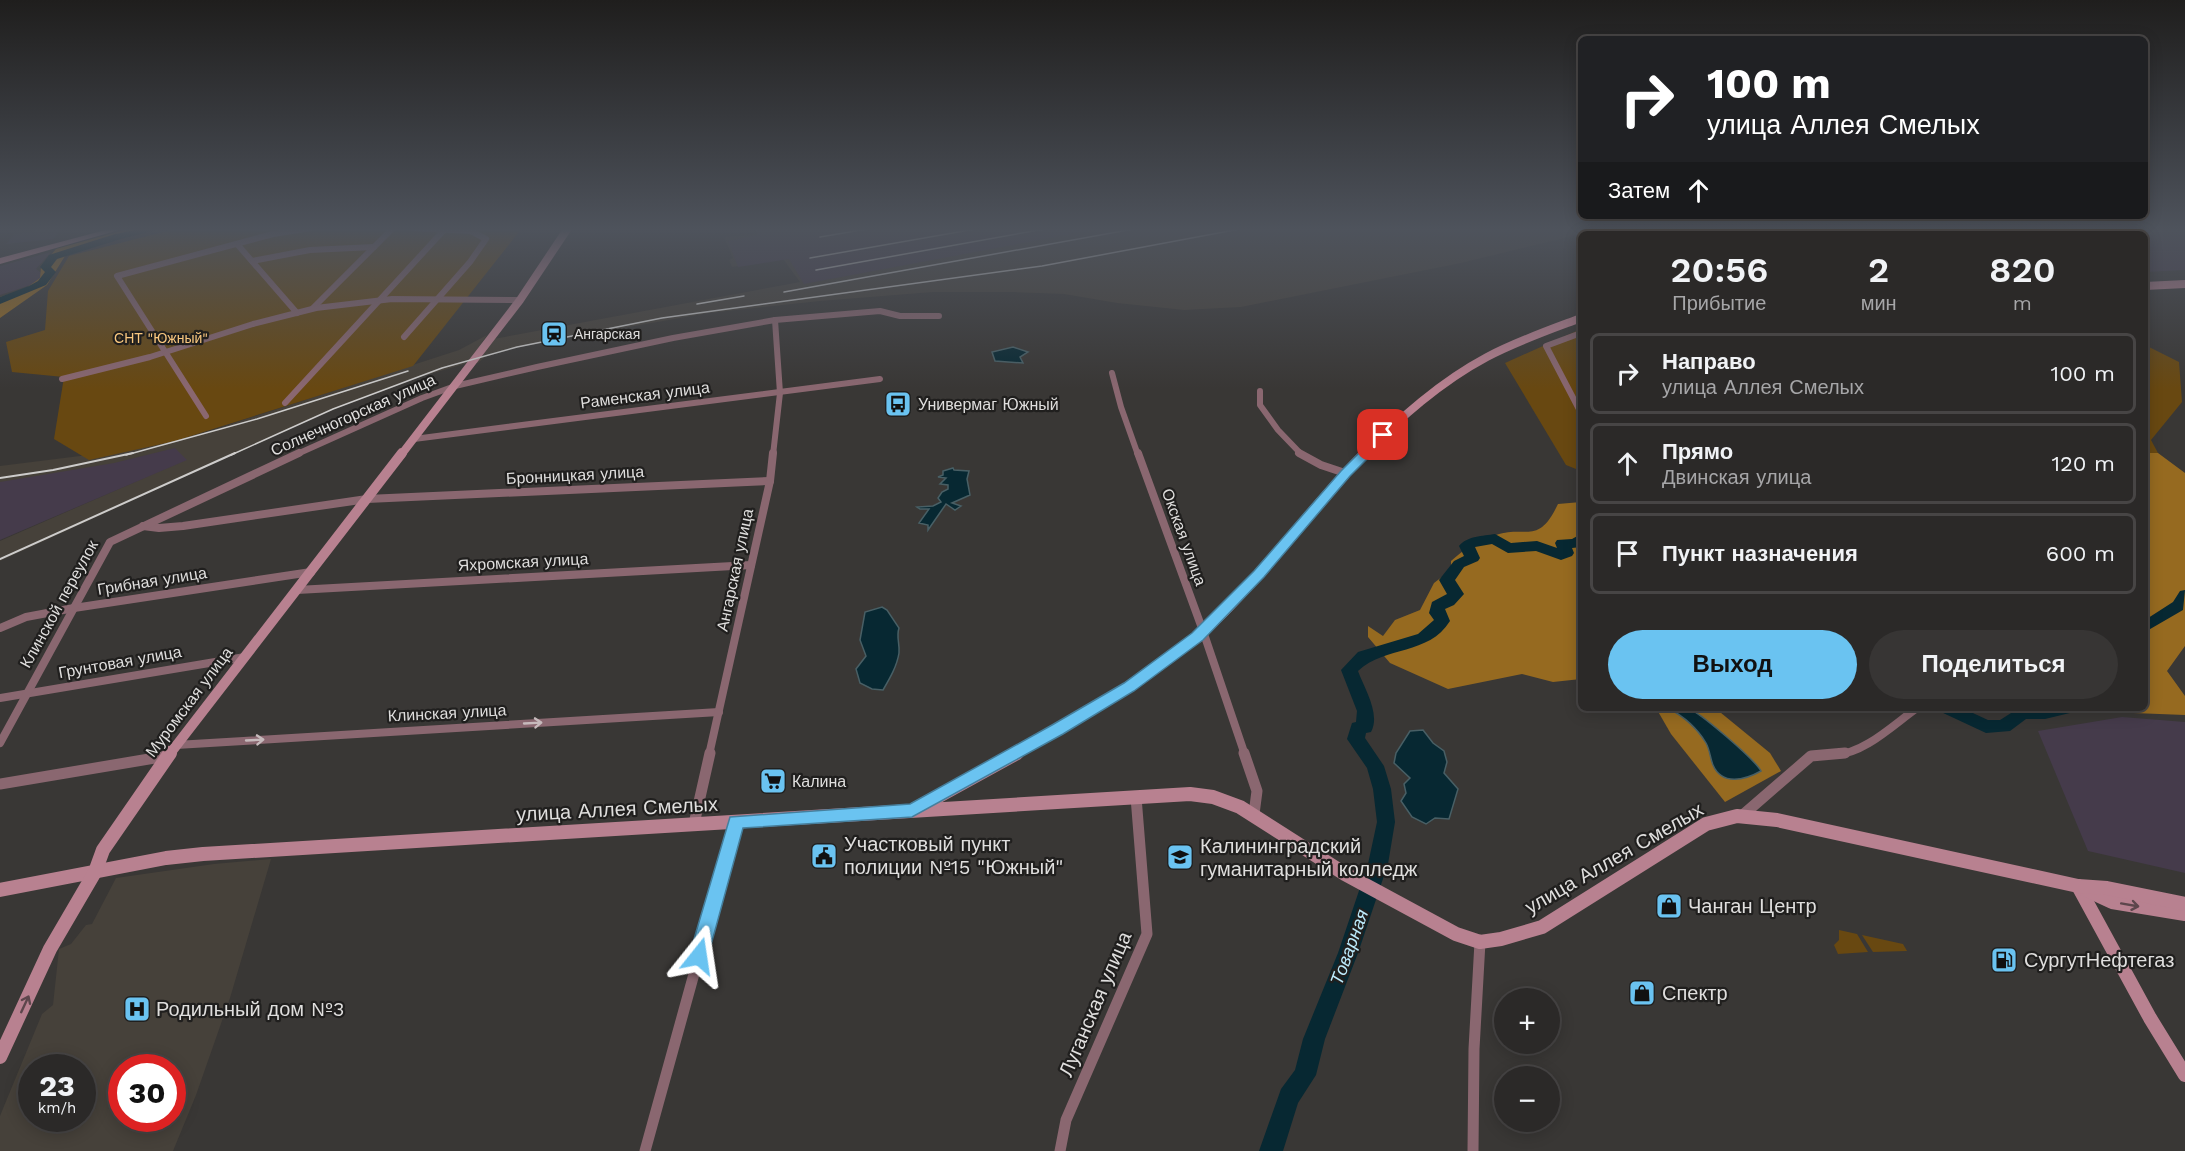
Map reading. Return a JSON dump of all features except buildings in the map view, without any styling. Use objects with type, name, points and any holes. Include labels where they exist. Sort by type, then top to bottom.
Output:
[{"type":"main road","points":[[367,499],[532,282]]},
{"type":"main road","points":[[2148,286],[2185,284]]},
{"type":"main road","points":[[912,811],[1040,740],[1129,687],[1203,631],[1259,574],[1346,473],[1383,435],[1428,396],[1483,359],[1578,319]]},
{"type":"main road","name":"Муромская улица","points":[[0,1057],[50,949],[95,872],[100,854],[172,750],[367,499]]},
{"type":"main road","name":"улица Аллея Смелых","points":[[0,891],[202,854],[1190,794],[1213,797],[1254,814],[1296,844],[1369,887],[1456,934],[1480,942],[1501,939],[1542,927],[1706,824],[1729,816],[1744,814],[2078,886],[2107,888],[2185,904]]},
{"type":"main road","points":[[2078,886],[2112,902],[2185,915]]},
{"type":"main road","points":[[2078,886],[2145,1008],[2185,1075]]},
{"type":"street","points":[[121,282],[206,416]]},
{"type":"street","points":[[270,282],[297,313]]},
{"type":"street","points":[[313,309],[340,282]]},
{"type":"street","points":[[285,403],[396,282]]},
{"type":"street","points":[[404,338],[453,282]]},
{"type":"street","points":[[62,379],[313,309],[379,300],[440,298],[520,300]]},
{"type":"street","name":"Солнечногорская улица","points":[[143,526],[422,398],[455,386],[673,338],[775,320],[879,311],[900,316],[939,316]]},
{"type":"street","name":"Ангарская улица","points":[[694,824],[770,481],[780,393],[775,320]]},
{"type":"street","points":[[1578,334],[1546,346],[1578,407]]},
{"type":"street","name":"Окская улица","points":[[1112,373],[1121,407],[1203,631],[1257,791],[1254,814]]},
{"type":"street","name":"Раменская улица","points":[[414,439],[880,379]]},
{"type":"street","points":[[1260,391],[1260,405],[1278,430],[1300,454],[1346,473]]},
{"type":"street","name":"Бронницкая улица","points":[[367,499],[770,481]]},
{"type":"street","points":[[143,526],[159,528],[183,526],[367,499]]},
{"type":"street","name":"Клинской переулок","points":[[0,743],[110,542],[143,526]]},
{"type":"street","name":"Яхромская улица","points":[[297,590],[751,565]]},
{"type":"street","name":"Грибная улица","points":[[0,628],[26,617],[74,608],[311,572]]},
{"type":"street","name":"Грунтовая улица","points":[[0,698],[245,657]]},
{"type":"street","name":"улица Аллея Смелых","points":[[1744,814],[1811,756],[1843,754],[1875,739],[1913,711]]},
{"type":"street","name":"Клинская улица","points":[[172,750],[719,712]]},
{"type":"street","points":[[0,784],[172,750]]},
{"type":"street","name":"Луганская улица","points":[[1060,1151],[1066,1120],[1147,934],[1136,797]]},
{"type":"street","points":[[645,1151],[736,822]]},
{"type":"street","points":[[1473,1151],[1474,1049],[1480,942]]},
{"type":"shaded area","points":[[0,282],[40,282],[40,282],[0,295]]},
{"type":"shaded area","points":[[35,282],[49,282],[0,318],[0,297],[25,289]]},
{"type":"shaded area","points":[[800,282],[1367,282],[1241,307],[1184,310],[1117,303],[1064,294],[1012,292],[933,292],[820,301],[709,313],[548,341],[507,350],[485,357],[478,363],[471,363],[488,340]]},
{"type":"shaded area","points":[[487,335],[468,363],[406,381],[342,405],[0,561],[0,541],[185,460],[0,485],[0,466],[136,449],[209,431],[459,350]]},
{"type":"shaded area","points":[[175,448],[187,460],[0,540],[0,482],[114,463]]},
{"type":"shaded area","points":[[2148,453],[2158,453],[2185,473],[2185,646],[2167,671],[2185,696],[2185,715],[2106,711],[2148,711]]},
{"type":"shaded area","points":[[1578,502],[1578,679],[1553,682],[1522,674],[1448,689],[1390,663],[1368,637],[1368,626],[1383,636],[1395,620],[1420,610],[1434,583],[1451,570],[1451,561],[1466,549],[1496,535],[1538,530],[1551,517],[1558,504]]},
{"type":"shaded area","points":[[1658,711],[1719,711],[1770,753],[1781,771],[1725,802],[1671,734]]},
{"type":"shaded area","points":[[2122,717],[2185,722],[2185,873],[2088,851],[2038,731]]},
{"type":"shaded area","name":"Родильный дом №3","points":[[271,859],[230,998],[186,1119],[186,1054],[108,1054],[108,1132],[181,1132],[173,1151],[0,1151],[0,1116],[18,1072],[18,1132],[96,1132],[96,1054],[26,1054],[42,1014],[53,1005],[59,949],[71,944],[86,925],[92,924],[116,878],[214,864]]},
{"type":"green space","name":"СНТ \"Южный\"","points":[[54,282],[480,282],[413,366],[175,441],[89,460],[54,439],[64,377],[12,372],[6,342],[45,330],[48,291]]},
{"type":"green space","points":[[1578,330],[1578,470],[1566,465],[1505,363]]},
{"type":"green space","points":[[2148,346],[2179,362],[2182,402],[2151,440],[2158,453],[2148,453]]},
{"type":"green space","points":[[1839,930],[1857,934],[1868,952],[1838,954],[1834,945],[1839,940]]},
{"type":"green space","points":[[1862,935],[1903,944],[1907,951],[1873,952]]},
{"type":"water","points":[[1013,347],[1028,352],[1020,357],[1023,363],[995,361],[992,352]]},
{"type":"water","points":[[953,468],[969,471],[967,479],[970,495],[952,503],[961,506],[955,510],[946,504],[928,530],[928,525],[919,523],[929,509],[917,507],[933,506],[941,502],[938,498],[948,489],[948,485],[940,484],[946,478],[938,477],[943,475],[943,471]]},
{"type":"water","points":[[882,607],[887,610],[899,628],[898,658],[883,690],[872,689],[860,683],[856,669],[866,656],[860,640],[865,612]]},
{"type":"water","points":[[1672,711],[1693,711],[1726,736],[1761,771],[1741,779],[1722,776],[1713,765],[1707,746],[1698,732]]},
{"type":"water","points":[[1423,730],[1433,743],[1444,751],[1447,762],[1444,773],[1458,789],[1449,819],[1435,818],[1426,824],[1412,817],[1401,801],[1406,793],[1404,784],[1410,778],[1394,763],[1396,753],[1410,731]]},
{"type":"waterway","points":[[0,301],[43,282]]},
{"type":"waterway","name":"Товарная","points":[[1271,1151],[1289,1097],[1305,1075],[1314,1039],[1348,953],[1378,864],[1386,822],[1382,789],[1375,766],[1356,739],[1358,728],[1365,727],[1365,711],[1349,670],[1364,656],[1424,638],[1442,621],[1437,613],[1437,606],[1449,601],[1456,594],[1448,585],[1447,580],[1459,564],[1473,558],[1466,546],[1471,543],[1495,539],[1508,548],[1537,546],[1561,555],[1567,553],[1562,543],[1575,544],[1578,542]]},
{"type":"waterway","name":"Товарная","points":[[2148,625],[2178,606],[2185,595]]},
{"type":"waterway","name":"Товарная","points":[[1953,711],[1986,727],[2004,726],[2023,713],[2054,711]]},
{"type":"railway","points":[[784,292],[841,282]]},
{"type":"railway","points":[[231,455],[333,409],[442,368],[517,347],[662,318],[927,282]]},
{"type":"railway","points":[[697,304],[744,296]]},
{"type":"railway","points":[[126,455],[257,419],[408,371]]},
{"type":"railway","points":[[0,478],[53,470],[133,453]]},
{"type":"railway","points":[[0,559],[235,453]]},
{"type":"place","name":"Ангарская","points":[[554,334]]},
{"type":"place","name":"Универмаг Южный","points":[[898,404]]},
{"type":"place","name":"Калина","points":[[773,781]]},
{"type":"place","name":"Участковый пункт полиции №15 \"Южный\"","points":[[824,856]]},
{"type":"place","name":"Калининградский гуманитарный колледж","points":[[1180,857]]},
{"type":"place","name":"Чанган Центр","points":[[1669,906]]},
{"type":"place","name":"СургутНефтегаз","points":[[2004,960]]},
{"type":"place","name":"Спектр","points":[[1642,993]]},
{"type":"place","name":"Родильный дом №3","points":[[137,1009]]},
{"type":"route","points":[[699,956],[736,822],[912,811],[1058,730],[1129,687],[1197,637],[1259,574],[1346,473],[1383,435]]}]
